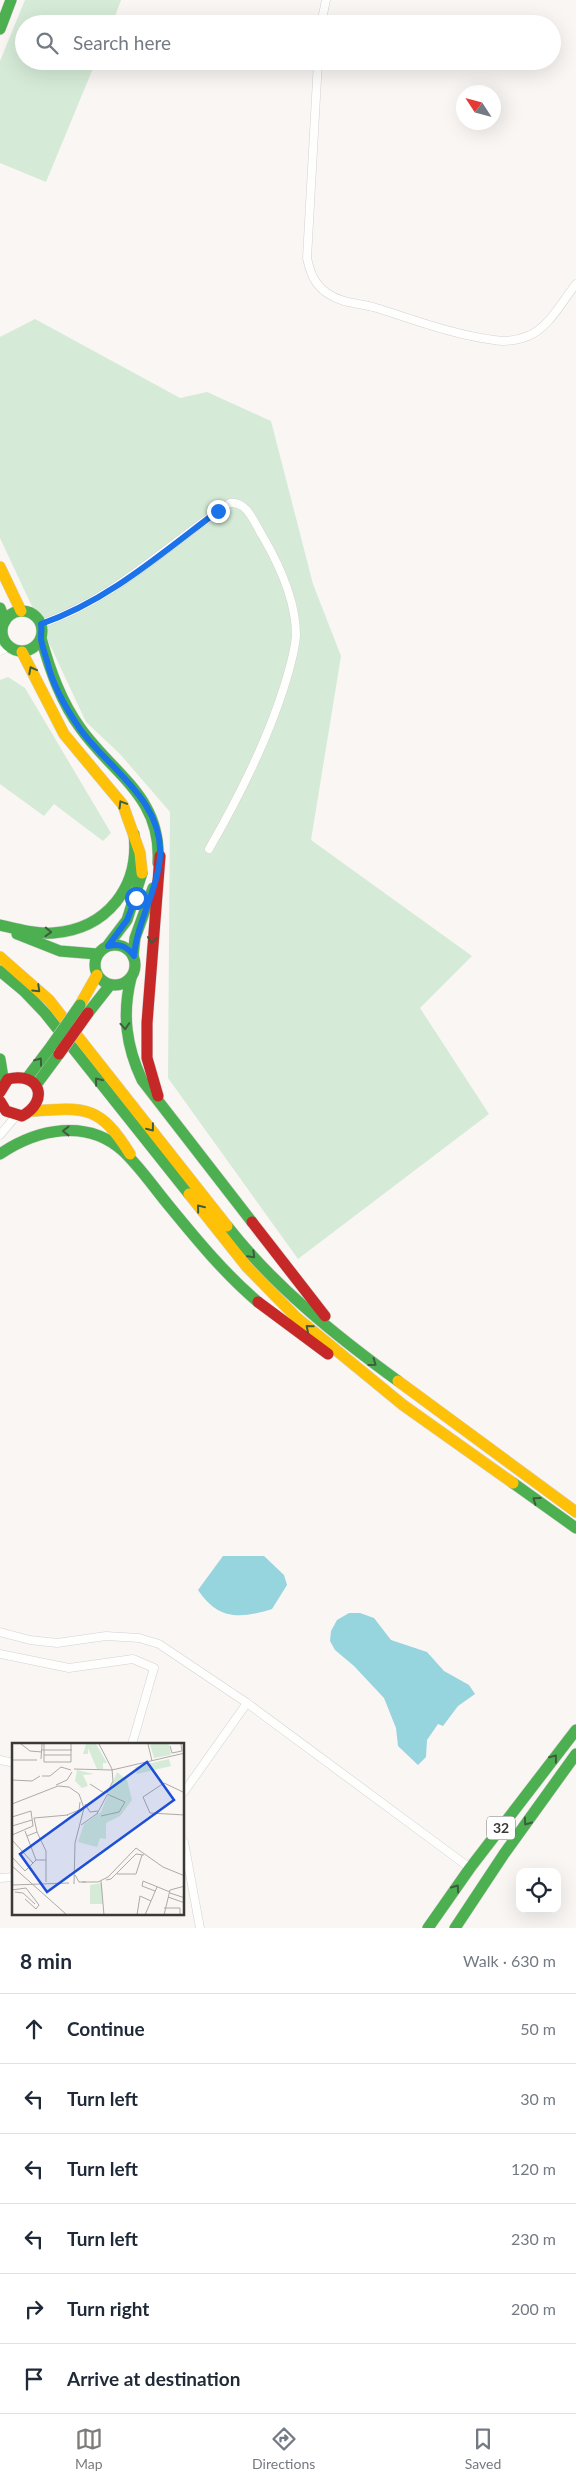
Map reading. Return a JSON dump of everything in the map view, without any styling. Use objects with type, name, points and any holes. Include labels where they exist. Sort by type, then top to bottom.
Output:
[{"type":"main road","points":[[0,28],[11,0]]},
{"type":"main road","points":[[0,567],[21,611]]},
{"type":"main road","points":[[0,608],[5,621]]},
{"type":"main road","points":[[41,638],[34,648],[22,652],[3,645],[2,630],[5,621],[15,612],[21,611],[33,614],[41,624],[41,638],[47,664],[80,728],[118,770],[150,810],[156,828],[160,856],[146,1023],[147,1058],[161,1105]]},
{"type":"main road","points":[[22,652],[64,734],[123,805],[140,853],[142,876],[127,920],[108,946],[98,954],[94,964],[97,975],[84,1009]]},
{"type":"main road","points":[[0,926],[51,933],[71,931],[107,913],[121,897],[129,880],[135,860],[134,834]]},
{"type":"main road","points":[[160,856],[152,895],[135,938],[134,956],[136,967],[125,997],[126,1039],[134,1064],[142,1080],[161,1105],[347,1344]]},
{"type":"main road","points":[[0,926],[60,951],[98,954]]},
{"type":"main road","points":[[108,946],[114,944],[125,947],[134,956]]},
{"type":"main road","points":[[0,957],[49,1000],[81,1038],[242,1245],[294,1297],[347,1344],[576,1512]]},
{"type":"main road","points":[[0,971],[24,991],[45,1013],[248,1267],[297,1318],[403,1405]]},
{"type":"main road","points":[[97,975],[110,985]]},
{"type":"main road","points":[[32,1081],[84,1009],[110,985],[121,984],[131,978]]},
{"type":"main road","points":[[0,1059],[2,1088]]},
{"type":"main road","points":[[2,1088],[14,1077],[32,1081]]},
{"type":"main road","points":[[1,1106],[16,1116],[28,1114],[33,1110],[39,1098],[32,1081]]},
{"type":"main road","points":[[33,1110],[77,1109],[100,1116],[116,1130],[138,1168]]},
{"type":"main road","points":[[0,1154],[27,1137],[68,1130],[90,1133],[114,1144],[138,1168],[170,1208],[256,1301],[311,1343],[403,1405],[576,1528]]},
{"type":"main road","name":"32","points":[[428,1928],[470,1868],[576,1730]]},
{"type":"main road","name":"32","points":[[455,1928],[504,1854],[576,1754]]},
{"type":"street","points":[[323,15],[326,0]]},
{"type":"street","points":[[317,70],[307,258],[310,271],[316,283],[325,292],[349,302],[495,340],[514,340],[529,336],[546,323],[576,284]]},
{"type":"street","points":[[41,624],[71,614],[113,590],[230,503],[237,502],[246,508],[279,563],[293,613],[296,635],[288,674],[274,718],[241,794],[209,849]]},
{"type":"street","points":[[0,1135],[16,1116]]},
{"type":"street","points":[[0,1632],[30,1640],[57,1643],[106,1636],[139,1638],[159,1644],[247,1703],[470,1868]]},
{"type":"street","points":[[0,1654],[69,1668],[133,1660],[154,1668],[132,1743]]},
{"type":"street","points":[[185,1791],[247,1703]]},
{"type":"street","points":[[185,1861],[200,1928]]},
{"type":"green space","points":[[25,0],[121,0],[115,15],[19,15]]},
{"type":"green space","points":[[15,24],[15,70],[92,70],[46,182],[0,163],[0,61]]},
{"type":"green space","points":[[35,319],[180,398],[207,392],[271,421],[313,584],[341,656],[311,840],[472,956],[420,1008],[489,1114],[298,1259],[168,1078],[170,812],[120,754],[86,722],[0,538],[0,337]]},
{"type":"green space","points":[[8,677],[25,688],[111,833],[103,841],[54,804],[44,816],[0,784],[0,680]]},
{"type":"water","points":[[223,1556],[264,1556],[284,1575],[287,1585],[272,1609],[250,1614],[231,1614],[222,1612],[206,1600],[198,1590]]},
{"type":"water","points":[[349,1613],[360,1613],[374,1618],[391,1640],[427,1652],[444,1671],[469,1685],[475,1694],[458,1706],[443,1726],[438,1724],[427,1740],[426,1757],[418,1765],[398,1746],[396,1728],[384,1698],[354,1666],[335,1650],[330,1641],[331,1631],[337,1620]]},
{"type":"traffic: fast","points":[[0,29],[11,0]]},
{"type":"traffic: fast","points":[[0,608],[5,621]]},
{"type":"traffic: fast","points":[[26,611],[33,614],[39,620],[42,631],[41,639],[33,648],[26,651],[18,651],[11,648],[3,639],[2,627],[5,620],[14,612],[26,611]]},
{"type":"traffic: fast","points":[[41,638],[57,685],[74,719],[94,746],[134,789],[144,804],[152,821],[157,840],[158,863]]},
{"type":"traffic: fast","points":[[0,925],[19,930],[53,933],[72,930],[104,914],[116,902],[125,888],[131,871],[134,853],[134,834]]},
{"type":"traffic: fast","points":[[108,945],[127,920],[142,873]]},
{"type":"traffic: fast","points":[[133,956],[135,938],[153,888]]},
{"type":"traffic: fast","points":[[17,934],[60,951],[97,954]]},
{"type":"traffic: fast","points":[[119,945],[126,948],[132,954],[135,965],[134,973],[126,982],[119,985],[111,985],[104,982],[96,973],[95,961],[98,954],[107,946],[119,945]]},
{"type":"traffic: fast","points":[[0,971],[24,991],[45,1013],[189,1194]]},
{"type":"traffic: fast","points":[[131,978],[128,991],[127,1030],[132,1055],[142,1080],[252,1222]]},
{"type":"traffic: fast","points":[[88,1013],[110,985]]},
{"type":"traffic: fast","points":[[52,1045],[80,1005]]},
{"type":"traffic: fast","points":[[27,1078],[52,1045]]},
{"type":"traffic: fast","points":[[36,1085],[59,1054]]},
{"type":"traffic: fast","points":[[0,1059],[4,1084]]},
{"type":"traffic: fast","points":[[0,1154],[30,1138],[62,1131],[94,1134],[109,1141],[130,1158],[190,1232],[234,1280],[258,1302]]},
{"type":"traffic: fast","points":[[227,1226],[285,1290],[329,1328],[398,1381]]},
{"type":"traffic: fast","points":[[513,1483],[576,1528]]},
{"type":"traffic: fast","points":[[428,1928],[470,1868],[576,1730]]},
{"type":"traffic: fast","points":[[455,1928],[504,1854],[576,1754]]},
{"type":"traffic: slow","points":[[0,567],[21,611]]},
{"type":"traffic: slow","points":[[22,652],[64,734],[123,805],[140,853],[142,873]]},
{"type":"traffic: slow","points":[[0,957],[49,1000],[227,1226]]},
{"type":"traffic: slow","points":[[80,1005],[97,975]]},
{"type":"traffic: slow","points":[[33,1111],[67,1109],[90,1113],[110,1126],[130,1154]]},
{"type":"traffic: slow","points":[[189,1194],[247,1267],[297,1318],[403,1405],[513,1483]]},
{"type":"traffic: slow","points":[[398,1381],[576,1512]]},
{"type":"traffic: jam","points":[[158,1096],[147,1058],[147,1023],[160,856]]},
{"type":"traffic: jam","points":[[59,1054],[88,1013]]},
{"type":"traffic: jam","points":[[0,1092],[8,1079],[19,1078],[28,1079],[38,1089],[36,1103],[31,1110],[22,1116],[6,1111],[0,1101]]},
{"type":"traffic: jam","points":[[252,1222],[325,1316]]},
{"type":"traffic: jam","points":[[258,1302],[328,1354]]},
{"type":"route","points":[[136,898],[127,920],[108,946],[120,945],[125,947],[134,956],[135,938],[152,895],[160,856],[156,828],[150,810],[118,770],[80,728],[65,702],[47,664],[41,638],[41,624],[71,614],[113,590],[218,511]]}]
